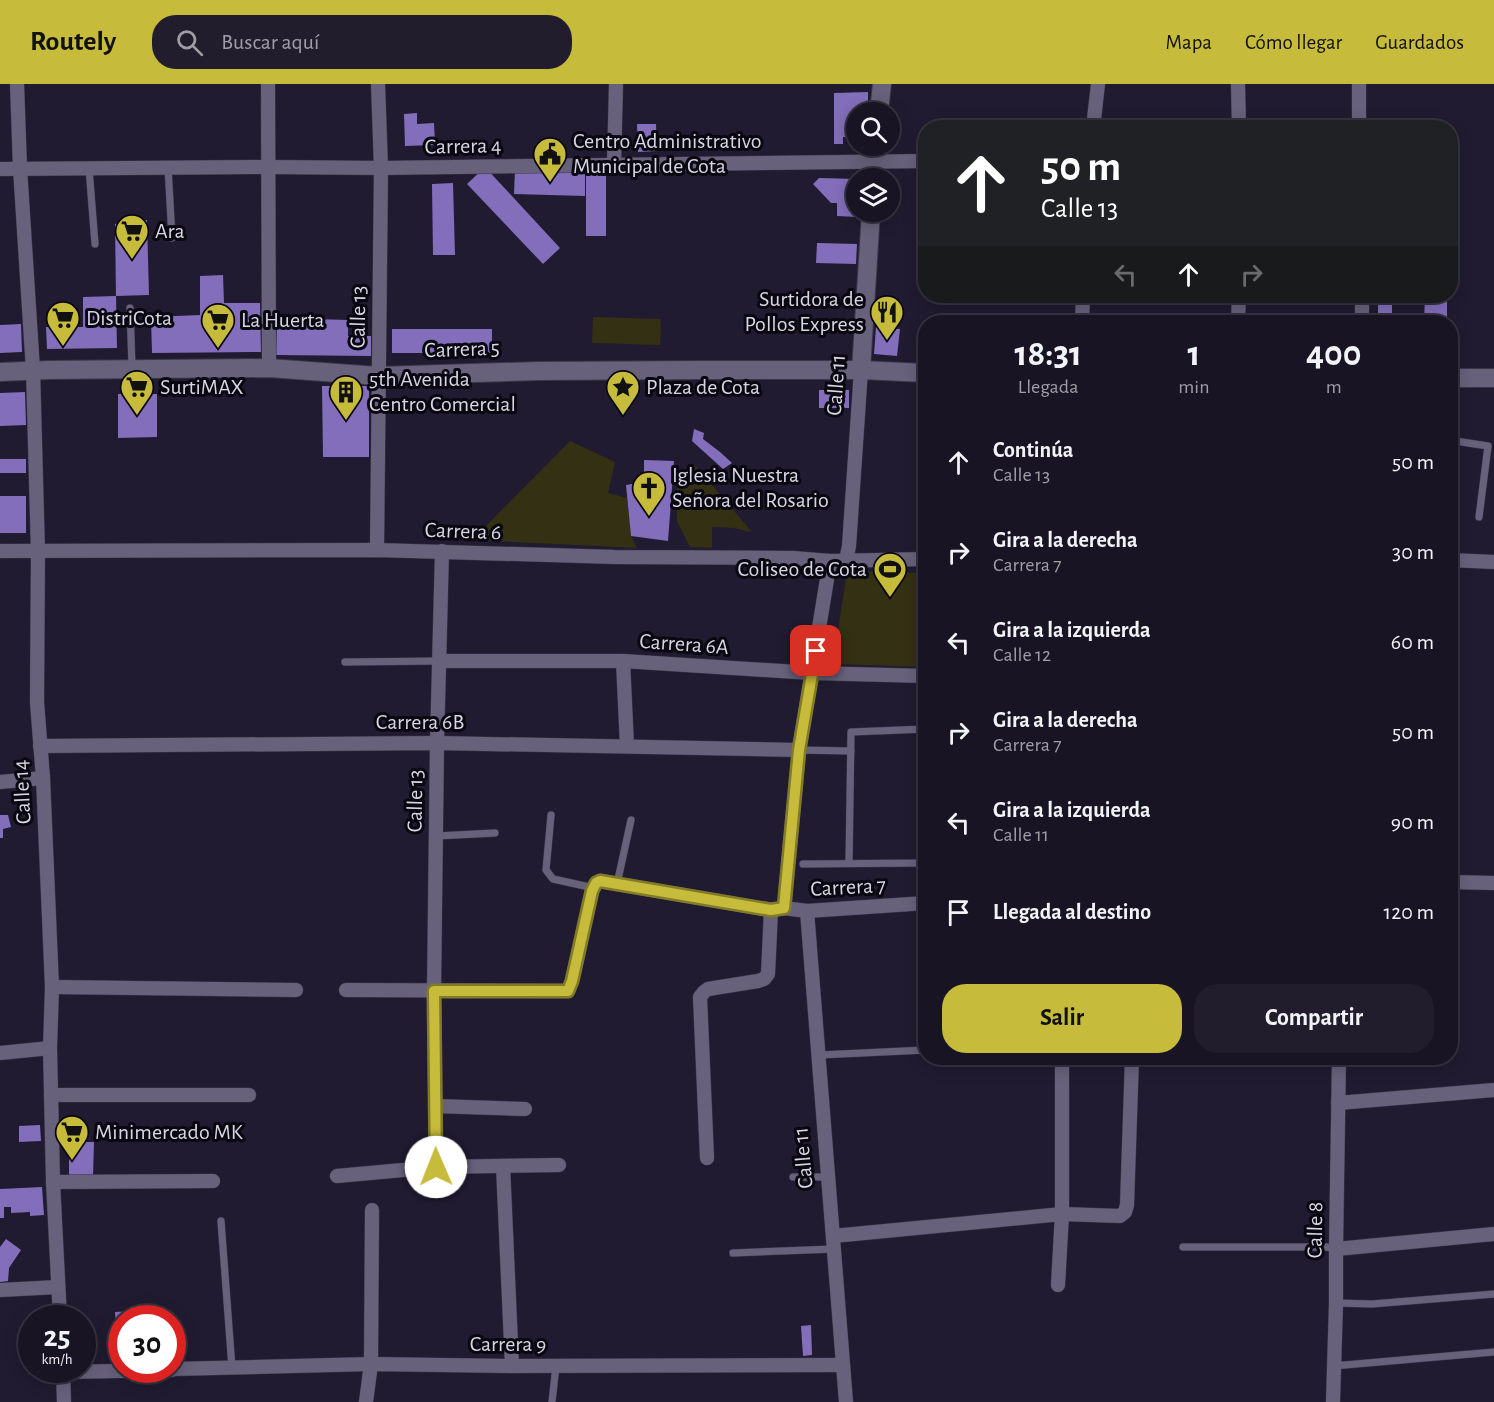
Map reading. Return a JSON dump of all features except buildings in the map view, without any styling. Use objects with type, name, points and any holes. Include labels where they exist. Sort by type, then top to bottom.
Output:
[{"type":"main road","points":[[880,102],[882,84]]},
{"type":"main road","name":"Calle 11","points":[[861,370],[870,222]]},
{"type":"main road","name":"Carrera 5","points":[[0,372],[268,368],[378,376],[538,371],[861,370],[918,373]]},
{"type":"main road","points":[[1458,378],[1494,378]]},
{"type":"street","name":"Calle 14","points":[[17,84],[33,370],[38,552],[37,702],[43,778],[52,987],[51,1095],[59,1305]]},
{"type":"street","points":[[268,84],[268,368]]},
{"type":"street","name":"Calle 13","points":[[377,550],[381,168],[378,84]]},
{"type":"street","points":[[614,165],[616,84]]},
{"type":"street","points":[[1095,120],[1098,84]]},
{"type":"street","points":[[1238,84],[1239,120]]},
{"type":"street","points":[[1359,84],[1359,120]]},
{"type":"street","name":"Carrera 4","points":[[0,169],[381,168],[918,161]]},
{"type":"street","name":"Calle 11","points":[[846,561],[849,546],[861,370]]},
{"type":"street","name":"Carrera 6","points":[[0,551],[377,550],[615,557],[793,558],[830,561],[918,559]]},
{"type":"street","name":"Calle 13","points":[[436,1167],[434,991],[442,551]]},
{"type":"street","points":[[1458,560],[1494,562]]},
{"type":"street","points":[[707,1158],[700,997],[708,989],[758,981],[764,979],[768,974],[799,750],[830,561]]},
{"type":"street","name":"Carrera 6A","points":[[440,661],[623,661],[812,673],[918,676]]},
{"type":"street","points":[[623,661],[627,746]]},
{"type":"street","name":"Carrera 6B","points":[[40,746],[437,743],[799,750]]},
{"type":"street","points":[[0,782],[43,778]]},
{"type":"street","points":[[1458,882],[1494,883],[1494,874]]},
{"type":"street","name":"Carrera 7","points":[[595,885],[600,881],[777,909],[807,911],[918,904]]},
{"type":"street","points":[[346,990],[568,991],[595,885]]},
{"type":"street","name":"Calle 11","points":[[807,911],[846,1402]]},
{"type":"street","points":[[52,987],[296,990]]},
{"type":"street","points":[[0,1053],[50,1048]]},
{"type":"street","points":[[1058,1285],[1062,1214],[1062,1065]]},
{"type":"street","points":[[834,1242],[1062,1214],[1120,1216],[1125,1212],[1127,1205],[1132,1065]]},
{"type":"street","name":"Calle 8","points":[[1333,1402],[1339,1065]]},
{"type":"street","points":[[1338,1102],[1494,1090],[1494,1104]]},
{"type":"street","points":[[51,1095],[249,1095]]},
{"type":"street","points":[[435,1106],[525,1108]]},
{"type":"street","points":[[337,1176],[436,1167],[559,1165]]},
{"type":"street","points":[[503,1166],[512,1366]]},
{"type":"street","points":[[53,1182],[213,1181]]},
{"type":"street","points":[[366,1402],[371,1364],[372,1210]]},
{"type":"street","points":[[1336,1249],[1494,1234]]},
{"type":"street","points":[[0,1290],[58,1287]]},
{"type":"street","name":"Carrera 9","points":[[186,1370],[371,1364],[843,1365]]},
{"type":"street","points":[[57,1402],[64,1402],[63,1383]]},
{"type":"lane","points":[[89,168],[95,244]]},
{"type":"lane","points":[[168,168],[172,238]]},
{"type":"lane","points":[[130,308],[132,370]]},
{"type":"lane","points":[[1458,441],[1488,446],[1479,517]]},
{"type":"lane","points":[[345,662],[440,661]]},
{"type":"lane","points":[[849,863],[850,732],[918,729]]},
{"type":"lane","points":[[799,750],[851,751]]},
{"type":"lane","points":[[551,815],[546,870],[552,879],[595,885]]},
{"type":"lane","points":[[617,884],[630,820]]},
{"type":"lane","points":[[436,836],[495,833]]},
{"type":"lane","points":[[803,864],[918,863]]},
{"type":"lane","points":[[819,1055],[918,1050]]},
{"type":"lane","points":[[794,1178],[828,1177]]},
{"type":"lane","points":[[221,1221],[232,1368]]},
{"type":"lane","points":[[733,1253],[834,1242]]},
{"type":"lane","points":[[1183,1247],[1326,1247],[1336,1249]]},
{"type":"lane","points":[[1336,1303],[1372,1304],[1494,1294]]},
{"type":"lane","points":[[1333,1366],[1494,1352]]},
{"type":"lane","points":[[552,1402],[556,1366]]},
{"type":"shaded area","points":[[593,317],[661,319],[660,345],[592,343]]},
{"type":"shaded area","points":[[570,441],[615,462],[608,493],[627,498],[631,536],[637,548],[472,540]]},
{"type":"shaded area","points":[[694,464],[752,532],[712,527],[712,548],[690,547],[677,521],[677,480],[692,482]]},
{"type":"shaded area","points":[[847,571],[918,573],[918,667],[833,664]]},
{"type":"place","name":"Centro Administrativo Municipal de Cota","points":[[550,183]]},
{"type":"place","name":"Ara","points":[[132,260]]},
{"type":"place","name":"Surtidora de Pollos Express","points":[[887,341]]},
{"type":"place","name":"DistriCota","points":[[63,347]]},
{"type":"place","name":"La Huerta","points":[[218,349]]},
{"type":"place","name":"SurtiMAX","points":[[137,416]]},
{"type":"place","name":"Plaza de Cota","points":[[623,416]]},
{"type":"place","name":"5th Avenida Centro Comercial","points":[[346,421]]},
{"type":"place","name":"Iglesia Nuestra Señora del Rosario","points":[[649,517]]},
{"type":"place","name":"Coliseo de Cota","points":[[890,598]]},
{"type":"place","name":"Minimercado MK","points":[[72,1161]]},
{"type":"route","points":[[436,1167],[434,991],[568,991],[592,891],[596,883],[600,881],[771,910],[784,908],[799,750],[816,651]]}]
